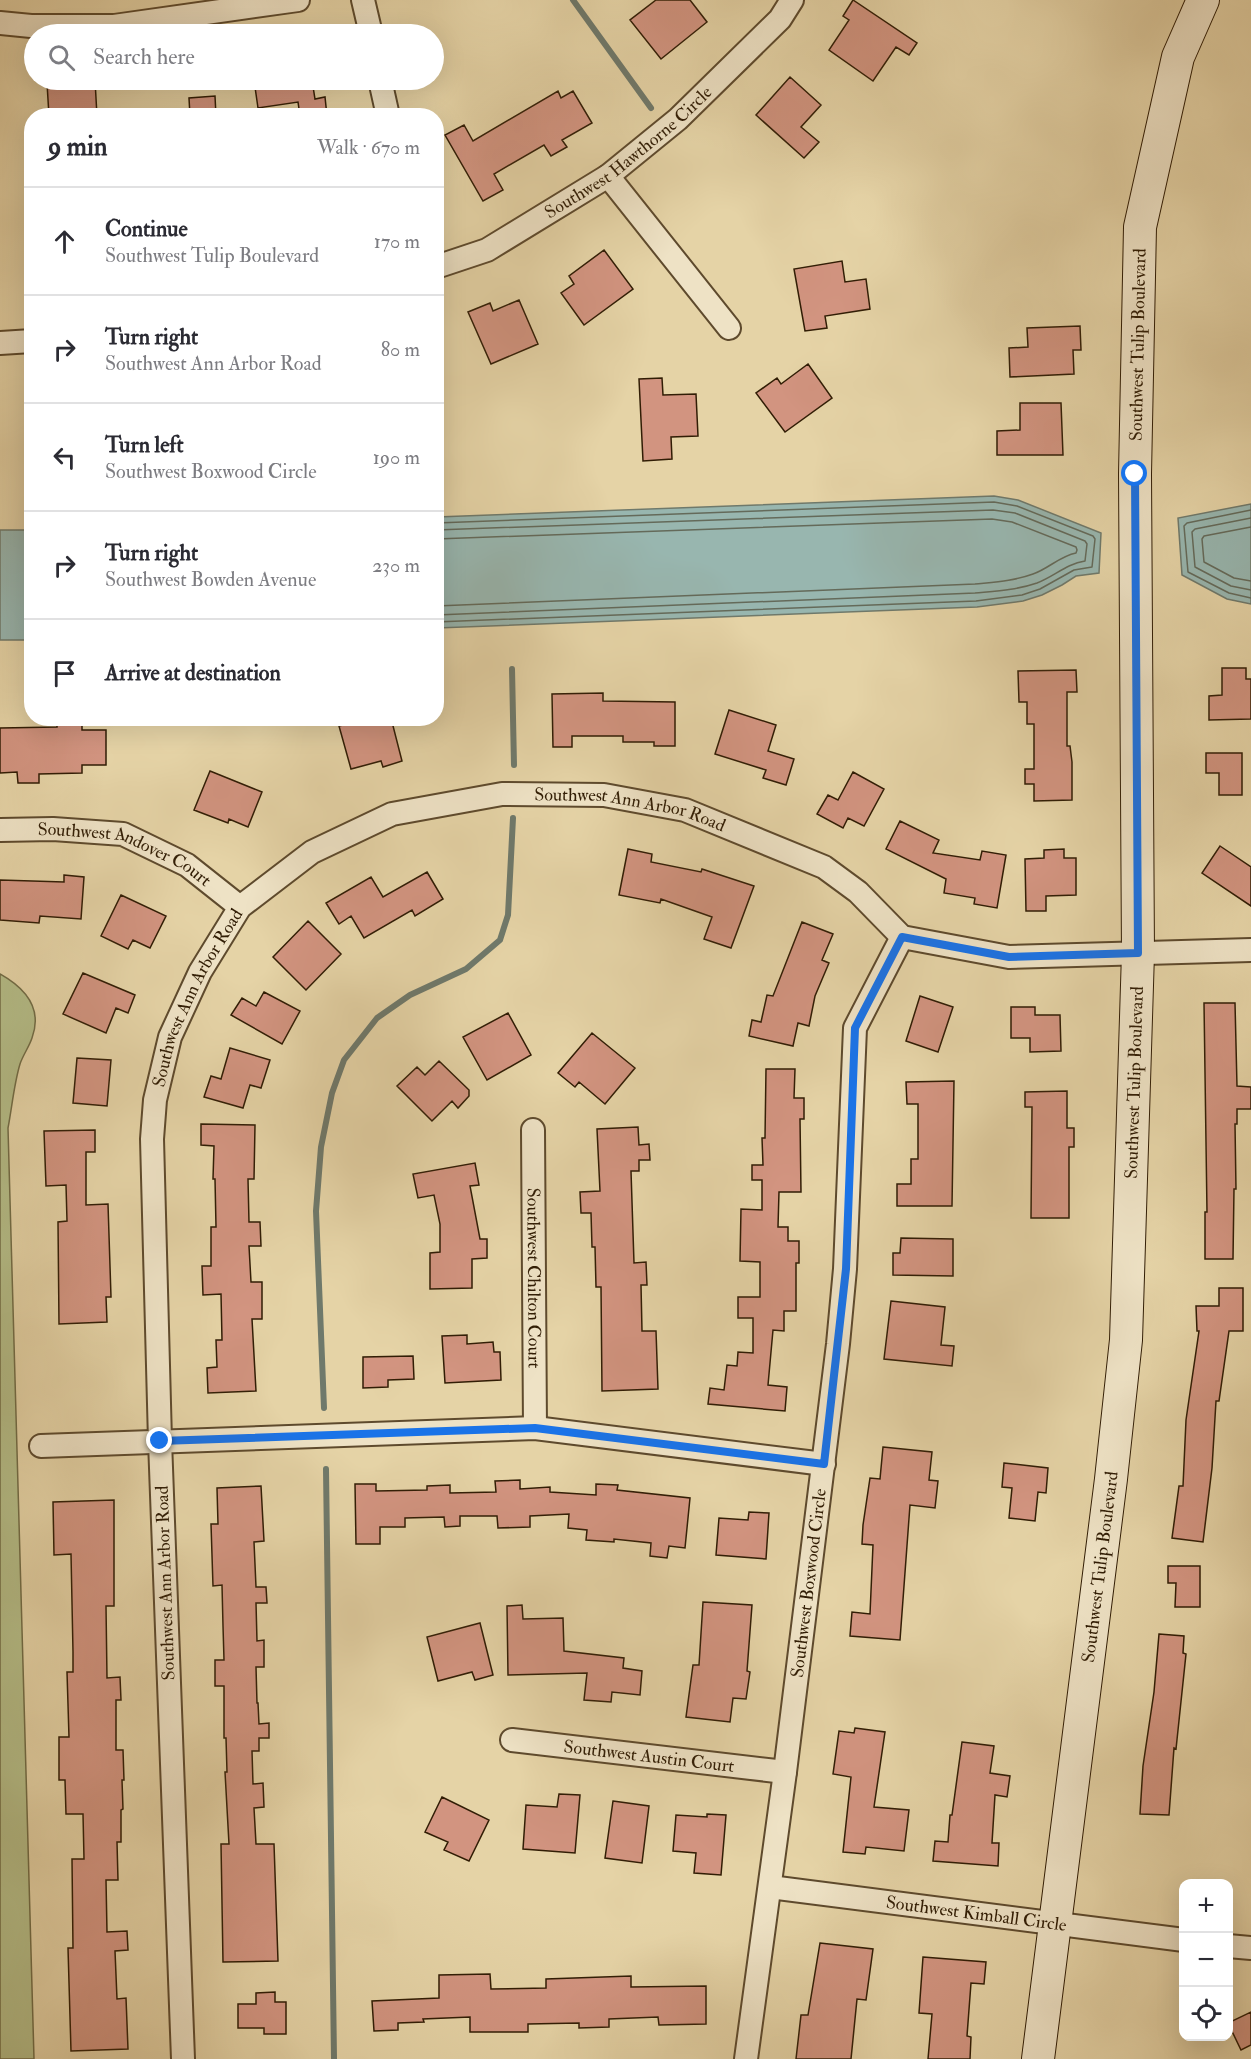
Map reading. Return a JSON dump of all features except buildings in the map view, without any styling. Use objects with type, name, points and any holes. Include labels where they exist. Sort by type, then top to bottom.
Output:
[{"type":"street","points":[[128,24],[298,0]]},
{"type":"street","points":[[363,0],[369,24]]},
{"type":"street","name":"Southwest Hawthorne Circle","points":[[444,264],[488,250],[608,176],[678,119],[780,19],[792,0]]},
{"type":"street","name":"Southwest Tulip Boulevard","points":[[1038,2059],[1110,1491],[1126,1340],[1138,953],[1135,474],[1140,227],[1178,57],[1203,0]]},
{"type":"street","points":[[0,23],[24,25]]},
{"type":"street","points":[[382,90],[386,108]]},
{"type":"street","points":[[608,176],[729,328]]},
{"type":"street","points":[[0,343],[24,342]]},
{"type":"street","name":"Southwest Ann Arbor Road","points":[[183,2059],[160,1441],[152,1139],[155,1100],[170,1037],[200,972],[240,907],[312,852],[392,814],[502,794],[604,795],[685,810],[824,867],[858,892],[902,937]]},
{"type":"street","name":"Southwest Andover Court","points":[[0,830],[53,829],[123,834],[187,865],[240,907]]},
{"type":"street","points":[[902,937],[1009,957],[1251,950]]},
{"type":"street","name":"Southwest Boxwood Circle","points":[[746,2059],[824,1464],[846,1269],[855,1028],[902,937]]},
{"type":"street","name":"Southwest Chilton Court","points":[[534,1130],[535,1428]]},
{"type":"street","points":[[41,1446],[535,1428],[824,1464]]},
{"type":"street","name":"Southwest Austin Court","points":[[512,1740],[785,1772]]},
{"type":"street","name":"Southwest Kimball Circle","points":[[770,1887],[1179,1940]]},
{"type":"street","points":[[1233,1946],[1251,1948]]},
{"type":"green space","points":[[0,974],[24,992],[30,1000],[35,1017],[32,1038],[18,1072],[8,1128],[34,2059],[0,2059]]},
{"type":"water","points":[[994,496],[1018,500],[1101,533],[1099,573],[1076,576],[1042,595],[1023,601],[977,607],[444,628],[444,517]]},
{"type":"water","points":[[1251,504],[1251,604],[1227,599],[1182,575],[1178,518]]},
{"type":"water","points":[[0,530],[24,530],[24,640],[0,640]]},
{"type":"waterway","points":[[573,0],[651,108]]},
{"type":"waterway","points":[[512,669],[514,765]]},
{"type":"waterway","points":[[324,1408],[316,1211],[321,1147],[332,1093],[344,1060],[377,1018],[410,995],[466,969],[500,940],[508,915],[513,818]]},
{"type":"waterway","points":[[326,1469],[334,2059]]},
{"type":"route","points":[[160,1441],[535,1428],[824,1464],[846,1269],[855,1028],[902,937],[1009,957],[1138,953],[1135,474]]}]
